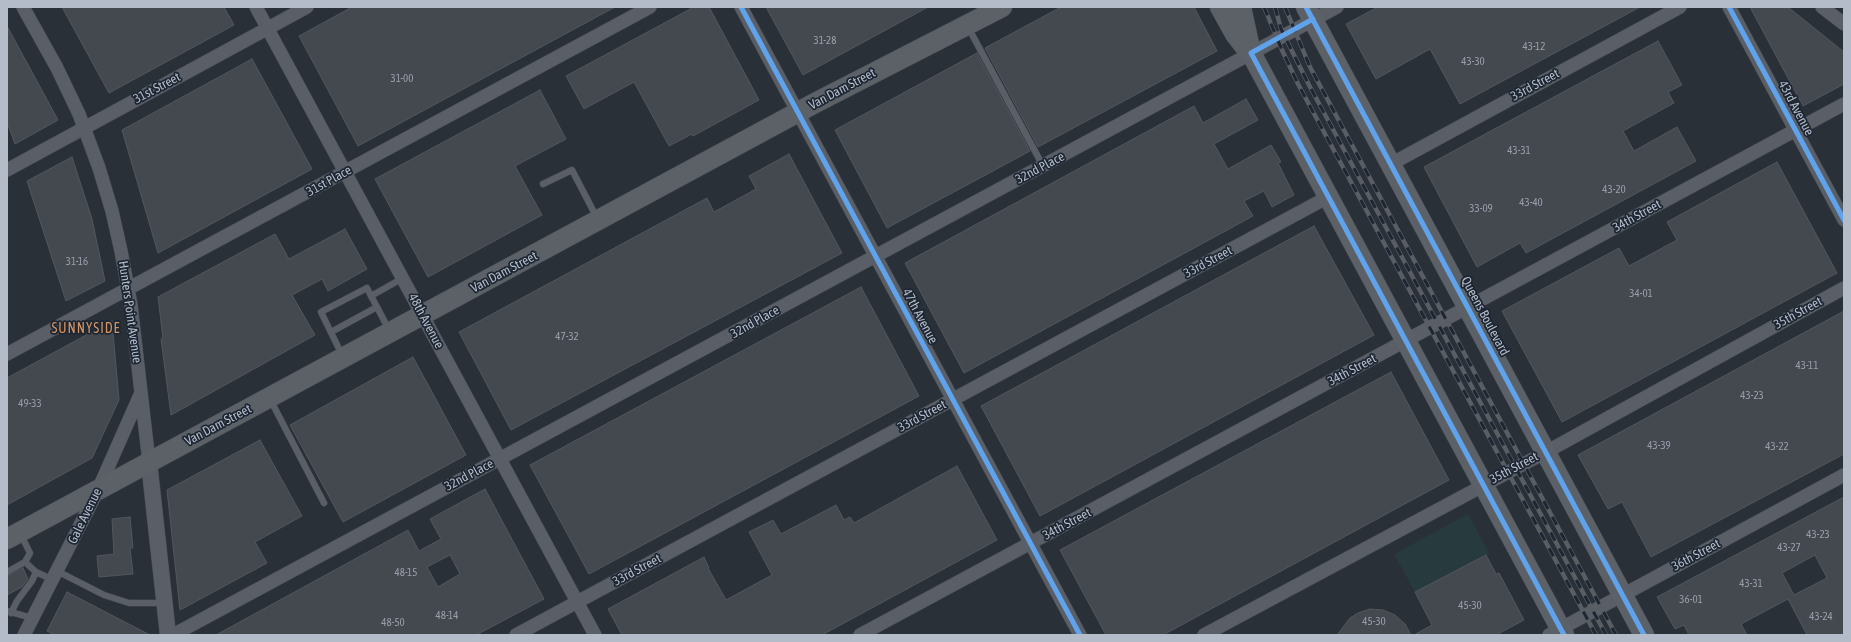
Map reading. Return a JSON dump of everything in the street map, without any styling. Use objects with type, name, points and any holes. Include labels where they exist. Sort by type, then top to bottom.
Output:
[{"type":"main road","name":"Van Dam Street","points":[[14,536],[148,462],[391,333],[798,113],[1002,7]]},
{"type":"main road","points":[[1220,7],[1235,34],[1251,53],[1483,485],[1558,633]]},
{"type":"main road","points":[[1241,7],[1251,53]]},
{"type":"main road","name":"Queens Boulevard","points":[[1310,13],[1644,635]]},
{"type":"street","name":"Hunters Point Avenue","points":[[23,7],[66,85],[84,127],[99,168],[112,211],[128,289],[168,635]]},
{"type":"street","name":"48th Avenue","points":[[256,7],[346,171],[595,635]]},
{"type":"street","name":"31st Street","points":[[7,170],[307,7]]},
{"type":"street","name":"31st Place","points":[[7,354],[650,7]]},
{"type":"street","name":"47th Avenue","points":[[741,7],[1080,635]]},
{"type":"street","name":"32nd Place","points":[[173,635],[1251,53],[1310,13],[1337,7]]},
{"type":"street","name":"33rd Street","points":[[1390,164],[1680,7]]},
{"type":"street","name":"43rd Avenue","points":[[1729,7],[1844,220]]},
{"type":"street","points":[[1822,7],[1844,24]]},
{"type":"street","name":"34th Street","points":[[860,635],[1844,104]]},
{"type":"street","name":"33rd Street","points":[[516,635],[1328,197]]},
{"type":"street","name":"35th Street","points":[[1204,635],[1546,452],[1844,288]]},
{"type":"street","name":"Gale Avenue","points":[[24,635],[98,490],[140,395]]},
{"type":"street","name":"36th Street","points":[[1558,633],[1622,595],[1844,475]]},
{"type":"lane","points":[[967,26],[1043,166]]},
{"type":"lane","points":[[543,184],[572,170],[598,221]]},
{"type":"lane","points":[[371,296],[403,278]]},
{"type":"lane","points":[[343,358],[321,312],[367,288],[391,333]]},
{"type":"lane","points":[[331,332],[377,307]]},
{"type":"lane","points":[[269,398],[324,503]]},
{"type":"lane","points":[[7,572],[25,562],[30,553],[14,536]]},
{"type":"lane","points":[[25,562],[36,572],[55,576],[129,603],[164,603]]},
{"type":"lane","points":[[33,618],[9,612],[32,581],[36,572]]},
{"type":"green space","points":[[1468,514],[1489,553],[1415,592],[1394,554]]},
{"type":"building","points":[[62,7],[224,7],[234,25],[109,93]]},
{"type":"building","points":[[352,7],[615,7],[358,146],[299,36]]},
{"type":"building","points":[[694,7],[709,7],[759,100],[693,136],[692,134],[669,146],[634,82],[584,109],[566,76]]},
{"type":"building","points":[[766,7],[928,7],[803,75]]},
{"type":"building","points":[[1061,7],[1194,7],[1217,51],[1038,147],[985,48]]},
{"type":"building","points":[[1378,7],[1640,7],[1460,104],[1430,49],[1376,79],[1346,24]]},
{"type":"building","points":[[1750,7],[1788,7],[1844,52],[1844,84],[1803,106]]},
{"type":"building","points":[[7,26],[58,120],[15,144],[7,122]]},
{"type":"building","points":[[1658,41],[1682,85],[1668,92],[1674,103],[1623,131],[1634,151],[1677,127],[1696,161],[1526,253],[1520,243],[1477,267],[1424,167]]},
{"type":"building","points":[[977,53],[1030,151],[887,228],[835,130]]},
{"type":"building","points":[[252,59],[312,169],[158,253],[122,130]]},
{"type":"building","points":[[540,90],[566,139],[515,166],[542,215],[428,277],[375,179]]},
{"type":"building","points":[[1246,99],[1258,120],[1214,144],[1228,169],[1271,145],[1281,162],[1278,163],[1294,195],[1272,207],[1264,191],[1244,201],[1253,216],[964,373],[905,263],[1194,106],[1203,123]]},
{"type":"building","points":[[789,154],[842,253],[511,430],[459,332],[707,198],[714,212],[756,189],[749,176]]},
{"type":"building","points":[[72,157],[92,219],[105,281],[66,301],[27,181]]},
{"type":"building","points":[[1777,162],[1837,273],[1562,422],[1502,311],[1619,248],[1629,266],[1677,240],[1667,222]]},
{"type":"building","points":[[1314,226],[1374,335],[1040,516],[981,406]]},
{"type":"building","points":[[345,229],[367,269],[328,291],[322,279],[292,295],[315,335],[171,415],[161,339],[163,338],[158,297],[275,234],[289,259]]},
{"type":"building","points":[[861,287],[919,396],[589,574],[530,465]]},
{"type":"building","points":[[1844,311],[1844,454],[1651,557],[1622,502],[1608,509],[1578,455]]},
{"type":"building","points":[[112,321],[119,400],[92,458],[7,505],[7,378]]},
{"type":"building","points":[[413,357],[466,455],[343,522],[290,425]]},
{"type":"building","points":[[1391,372],[1449,480],[1163,635],[1106,635],[1060,550]]},
{"type":"building","points":[[260,440],[302,516],[255,542],[267,563],[180,610],[167,490]]},
{"type":"building","points":[[957,466],[997,540],[822,635],[622,635],[608,609],[704,557],[708,568],[726,600],[772,575],[749,532],[773,520],[781,534],[836,505],[844,520],[850,517],[854,523]]},
{"type":"building","points":[[485,489],[544,599],[476,635],[216,635],[408,530],[419,551],[441,539],[430,519]],"holes":[[[450,555],[460,574],[438,587],[427,567]]]},
{"type":"building","points":[[1844,497],[1844,635],[1807,635],[1788,599],[1741,624],[1747,635],[1689,635],[1684,625],[1675,629],[1657,597]],"holes":[[[1815,555],[1827,578],[1794,595],[1782,573]]]},
{"type":"building","points":[[130,517],[133,548],[130,548],[133,574],[99,577],[97,556],[114,554],[112,519]]},
{"type":"building","points":[[1486,555],[1496,574],[1499,573],[1524,620],[1496,635],[1414,635],[1432,625],[1415,592]]},
{"type":"building","points":[[23,568],[28,579],[22,587],[7,595],[7,576]]},
{"type":"building","points":[[67,592],[150,635],[55,635],[47,631]]},
{"type":"building","points":[[1370,609],[1383,610],[1395,615],[1405,624],[1411,635],[1337,635],[1350,618],[1358,613]]},
{"type":"railway","points":[[1264,7],[1298,84],[1596,635]]},
{"type":"railway","points":[[1275,7],[1281,29],[1309,85],[1606,635]]},
{"type":"railway","points":[[1285,7],[1310,67],[1616,635]]},
{"type":"cycle path","points":[[741,7],[1080,635]]},
{"type":"cycle path","points":[[1306,7],[1644,635]]},
{"type":"cycle path","points":[[1729,7],[1844,220]]},
{"type":"cycle path","points":[[1313,19],[1251,53],[1564,635]]},
{"type":"district","name":"SUNNYSIDE","points":[[86,329]]}]
